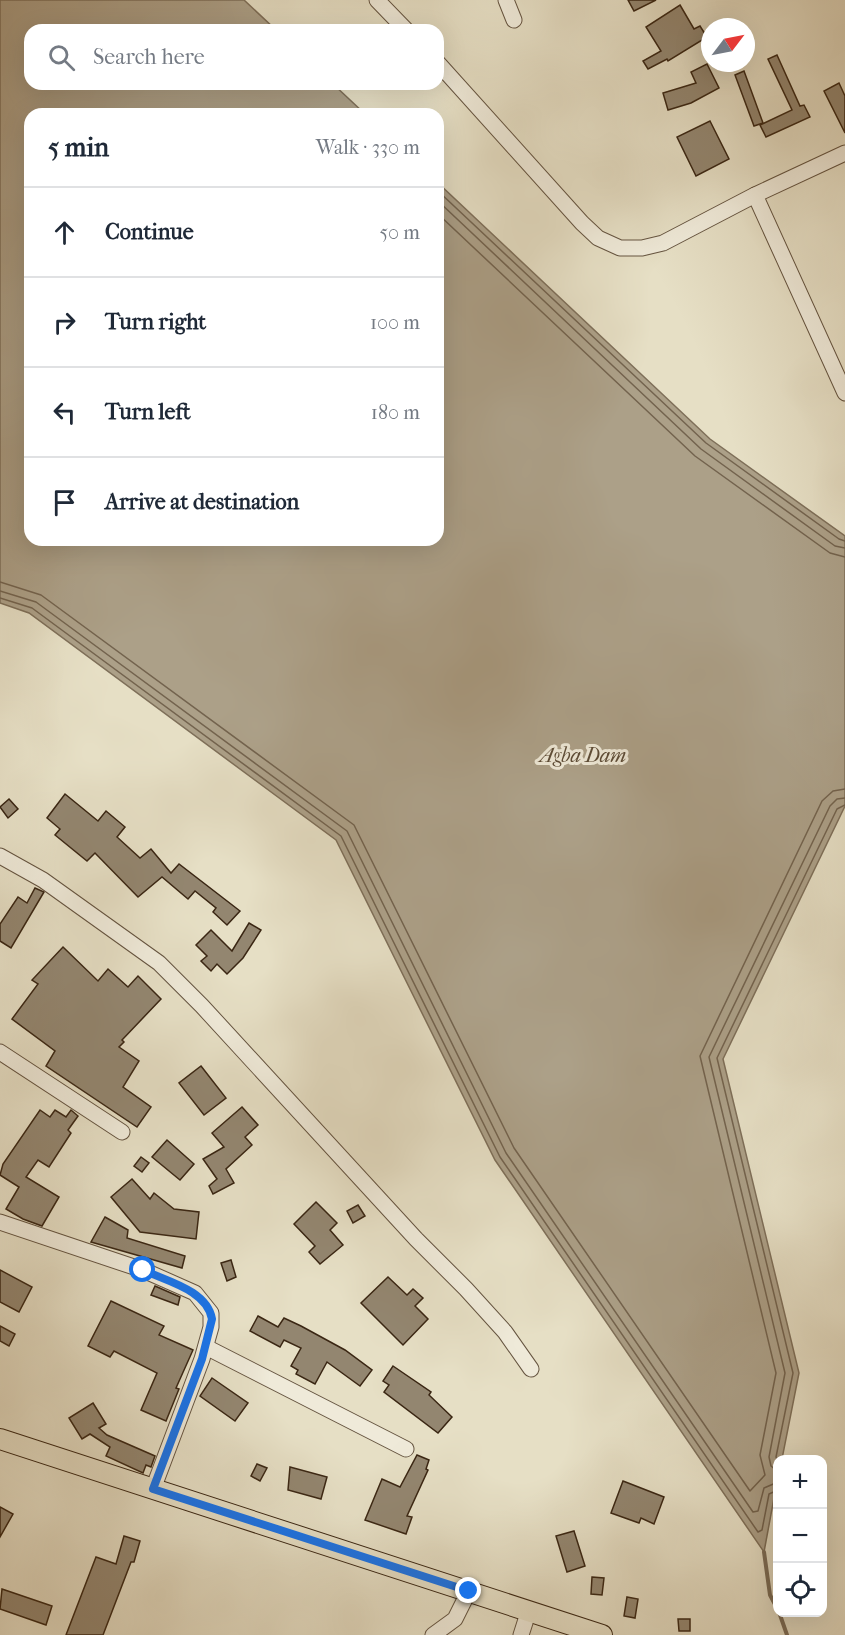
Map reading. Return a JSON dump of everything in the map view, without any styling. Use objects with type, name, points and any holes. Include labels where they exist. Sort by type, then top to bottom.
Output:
[{"type":"main road","points":[[0,1439],[602,1635]]},
{"type":"street","points":[[377,0],[400,24]]},
{"type":"street","points":[[506,0],[514,20]]},
{"type":"street","points":[[444,70],[582,224],[598,238],[620,248],[642,248],[663,243],[755,195],[845,153]]},
{"type":"street","points":[[755,195],[845,393]]},
{"type":"street","points":[[0,856],[43,880],[159,963],[202,1006],[416,1239],[466,1289],[505,1332],[531,1369]]},
{"type":"street","points":[[0,1052],[122,1132]]},
{"type":"street","points":[[0,1222],[143,1270],[195,1293],[211,1313],[212,1327],[206,1347],[153,1489]]},
{"type":"street","points":[[206,1347],[406,1449]]},
{"type":"street","points":[[433,1635],[455,1619],[469,1591]]},
{"type":"street","points":[[521,1635],[529,1610]]},
{"type":"water","name":"Agba Dam","points":[[0,0],[244,0],[270,24],[24,24],[24,90],[339,90],[359,108],[24,108],[24,546],[444,546],[444,189],[710,439],[845,536],[845,806],[723,1059],[799,1373],[783,1455],[773,1455],[773,1504],[764,1552],[495,1160],[336,840],[29,613],[0,603]]},
{"type":"building","points":[[628,0],[656,0],[634,11]]},
{"type":"building","points":[[680,5],[694,29],[701,28],[701,41],[668,61],[667,59],[648,69],[643,61],[661,51],[646,27]]},
{"type":"building","points":[[777,55],[800,106],[804,105],[810,117],[766,137],[760,125],[792,110],[768,59]]},
{"type":"building","points":[[701,67],[701,72],[711,72],[719,88],[691,103],[668,110],[663,93],[696,83],[691,72]]},
{"type":"building","points":[[744,72],[763,123],[754,126],[735,75]]},
{"type":"building","points":[[839,83],[845,96],[845,133],[824,91]]},
{"type":"building","points":[[710,121],[729,159],[696,176],[677,137]]},
{"type":"building","points":[[65,794],[98,821],[106,811],[125,827],[117,837],[140,858],[151,849],[171,873],[179,864],[240,911],[227,925],[213,912],[216,908],[195,891],[188,899],[162,877],[138,897],[95,853],[87,861],[55,835],[60,829],[47,818]]},
{"type":"building","points":[[9,799],[18,809],[8,818],[0,807]]},
{"type":"building","points":[[35,888],[44,892],[11,948],[0,941],[0,924],[18,897],[27,903]]},
{"type":"building","points":[[249,923],[261,930],[243,958],[227,974],[217,964],[211,971],[201,961],[207,956],[196,945],[211,930],[232,951]]},
{"type":"building","points":[[63,947],[98,981],[108,969],[128,987],[138,976],[161,999],[122,1040],[124,1042],[119,1047],[139,1061],[123,1087],[151,1107],[137,1127],[46,1066],[55,1051],[12,1019],[38,984],[32,980]]},
{"type":"building","points":[[201,1066],[226,1098],[204,1115],[179,1083]]},
{"type":"building","points":[[242,1107],[258,1125],[245,1137],[252,1145],[226,1169],[234,1183],[213,1194],[209,1186],[217,1179],[203,1159],[224,1147],[212,1133]]},
{"type":"building","points":[[40,1110],[50,1117],[55,1110],[66,1117],[71,1110],[78,1116],[68,1130],[71,1133],[49,1167],[38,1160],[26,1177],[59,1197],[42,1226],[6,1209],[19,1187],[0,1175],[3,1164]]},
{"type":"building","points":[[167,1140],[194,1164],[180,1180],[152,1157]]},
{"type":"building","points":[[141,1157],[149,1163],[142,1172],[134,1166]]},
{"type":"building","points":[[132,1179],[150,1199],[154,1193],[174,1209],[199,1212],[196,1239],[140,1232],[111,1197]]},
{"type":"building","points":[[316,1202],[337,1223],[330,1230],[343,1245],[320,1264],[309,1252],[315,1246],[294,1224]]},
{"type":"building","points":[[358,1205],[365,1216],[353,1223],[347,1211]]},
{"type":"building","points":[[105,1217],[128,1230],[127,1238],[185,1256],[182,1268],[91,1242]]},
{"type":"building","points":[[231,1260],[236,1277],[227,1281],[221,1263]]},
{"type":"building","points":[[0,1270],[32,1287],[19,1312],[0,1302]]},
{"type":"building","points":[[388,1277],[407,1295],[413,1289],[423,1298],[415,1306],[428,1319],[403,1345],[361,1303]]},
{"type":"building","points":[[155,1286],[180,1297],[178,1305],[151,1295]]},
{"type":"building","points":[[111,1301],[164,1326],[159,1335],[193,1350],[176,1388],[179,1389],[166,1421],[141,1410],[157,1373],[114,1351],[110,1357],[88,1346]]},
{"type":"building","points":[[258,1316],[278,1327],[284,1318],[301,1326],[345,1350],[372,1370],[360,1386],[327,1362],[315,1384],[296,1374],[298,1370],[291,1366],[301,1348],[284,1340],[280,1347],[250,1331]]},
{"type":"building","points":[[0,1326],[15,1334],[9,1346],[0,1341]]},
{"type":"building","points":[[393,1366],[431,1392],[429,1395],[452,1417],[438,1433],[384,1392],[389,1385],[383,1381]]},
{"type":"building","points":[[212,1378],[248,1403],[235,1421],[200,1396]]},
{"type":"building","points":[[93,1403],[106,1424],[99,1428],[107,1435],[155,1456],[151,1467],[146,1465],[143,1473],[106,1456],[110,1447],[90,1434],[82,1439],[69,1418]]},
{"type":"building","points":[[417,1455],[429,1460],[426,1469],[428,1470],[407,1516],[412,1517],[406,1534],[365,1520],[382,1479],[400,1487]]},
{"type":"building","points":[[257,1464],[267,1468],[260,1481],[251,1476]]},
{"type":"building","points":[[290,1467],[327,1477],[321,1499],[288,1490]]},
{"type":"building","points":[[623,1481],[664,1497],[654,1524],[641,1518],[639,1523],[611,1513]]},
{"type":"building","points":[[0,1507],[13,1514],[0,1537]]},
{"type":"building","points":[[574,1531],[585,1566],[567,1572],[556,1536]]},
{"type":"building","points":[[124,1536],[140,1541],[134,1562],[131,1562],[103,1635],[66,1635],[96,1557],[116,1564]]},
{"type":"building","points":[[592,1577],[604,1578],[602,1595],[591,1594]]},
{"type":"building","points":[[2,1589],[52,1606],[46,1625],[0,1609]]},
{"type":"building","points":[[627,1597],[638,1599],[635,1618],[624,1616]]},
{"type":"building","points":[[678,1619],[690,1619],[690,1631],[679,1631]]},
{"type":"waterway","points":[[764,1552],[770,1595],[773,1601]]},
{"type":"waterway","points":[[781,1617],[787,1635]]},
{"type":"route","points":[[143,1270],[195,1293],[211,1313],[212,1319],[212,1327],[202,1359],[153,1489],[469,1591]]}]
